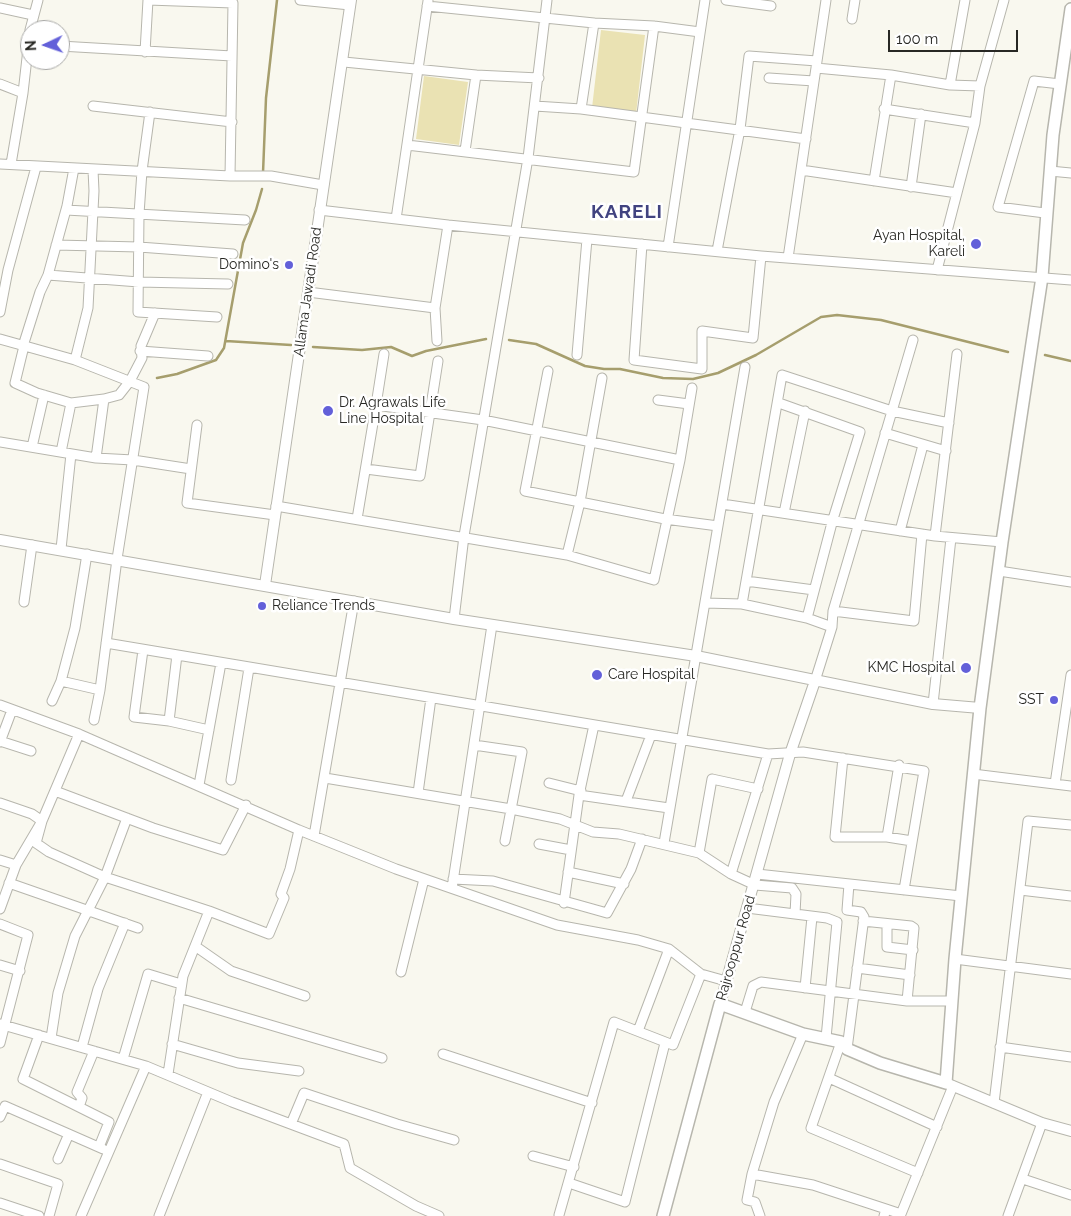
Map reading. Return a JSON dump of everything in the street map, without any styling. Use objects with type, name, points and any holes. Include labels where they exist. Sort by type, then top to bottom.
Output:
[{"type":"main road","points":[[720,1004],[803,1034],[826,1038],[880,1063],[949,1084],[951,1002],[980,708],[1002,542],[1042,277],[1045,213],[1060,84],[1069,44],[1071,9]]},
{"type":"main road","name":"Rajrooppur Road","points":[[663,1216],[720,1004]]},
{"type":"street","points":[[32,20],[38,0]]},
{"type":"street","points":[[145,52],[148,0],[233,3],[230,176]]},
{"type":"street","points":[[300,0],[351,3]]},
{"type":"street","points":[[454,619],[464,536],[528,158],[547,0]]},
{"type":"street","points":[[668,246],[705,0]]},
{"type":"street","points":[[726,0],[771,6]]},
{"type":"street","points":[[788,258],[826,0]]},
{"type":"street","points":[[852,19],[855,0]]},
{"type":"street","points":[[950,85],[964,0]]},
{"type":"street","points":[[937,270],[975,122],[980,86],[1004,0]]},
{"type":"street","name":"Allama Jawadi Road","points":[[265,585],[319,210],[344,62],[351,3]]},
{"type":"street","points":[[396,219],[428,3],[544,18],[654,26],[700,32]]},
{"type":"street","points":[[0,8],[33,15]]},
{"type":"street","points":[[581,109],[594,23]]},
{"type":"street","points":[[407,145],[634,172],[654,26]]},
{"type":"street","points":[[70,47],[232,56]]},
{"type":"street","points":[[718,251],[740,129],[749,56],[817,64],[950,85],[980,86]]},
{"type":"street","points":[[344,62],[476,76],[539,78]]},
{"type":"street","points":[[11,164],[26,70]]},
{"type":"street","points":[[874,182],[884,108],[891,75]]},
{"type":"street","points":[[465,151],[476,76]]},
{"type":"street","points":[[769,78],[814,81]]},
{"type":"street","points":[[1045,213],[998,208],[1034,81],[1060,84]]},
{"type":"street","points":[[0,84],[23,93]]},
{"type":"street","points":[[93,106],[232,122]]},
{"type":"street","points":[[535,106],[581,109],[806,139]]},
{"type":"street","points":[[884,108],[975,122]]},
{"type":"street","points":[[150,112],[142,171],[139,214],[138,312],[217,317]]},
{"type":"street","points":[[911,186],[921,114]]},
{"type":"street","points":[[0,164],[92,170],[271,176],[323,184]]},
{"type":"street","points":[[0,312],[4,269],[36,167]]},
{"type":"street","points":[[74,168],[66,210],[48,275],[40,292],[23,346],[15,383],[44,395],[71,403],[119,395],[130,381],[142,358],[140,350],[155,313]]},
{"type":"street","points":[[75,360],[88,308],[93,212],[92,170]]},
{"type":"street","points":[[801,170],[956,193]]},
{"type":"street","points":[[1050,171],[1071,173]]},
{"type":"street","points":[[66,210],[245,220]]},
{"type":"street","points":[[319,210],[515,232],[761,256],[1071,280]]},
{"type":"street","points":[[437,341],[435,308],[448,225]]},
{"type":"street","points":[[577,355],[587,239]]},
{"type":"street","points":[[56,244],[139,247],[232,254]]},
{"type":"street","points":[[642,244],[634,360],[702,369],[702,331],[753,338],[761,256]]},
{"type":"street","points":[[48,275],[139,282],[228,284]]},
{"type":"street","points":[[308,292],[435,308]]},
{"type":"street","points":[[0,339],[75,360],[144,387],[116,559],[100,690],[94,720]]},
{"type":"street","points":[[815,681],[832,627],[833,611],[858,524],[913,340]]},
{"type":"street","points":[[140,350],[208,356]]},
{"type":"street","points":[[357,519],[384,354]]},
{"type":"street","points":[[936,536],[957,354]]},
{"type":"street","points":[[366,469],[420,476],[438,361]]},
{"type":"street","points":[[664,843],[745,367]]},
{"type":"street","points":[[548,370],[535,430],[525,491],[665,519],[718,526]]},
{"type":"street","points":[[742,604],[757,508],[779,403],[782,375],[892,411],[949,424]]},
{"type":"street","points":[[567,555],[580,502],[602,378]]},
{"type":"street","points":[[196,424],[187,503],[357,519],[464,536],[567,555],[654,580],[665,519],[680,460],[692,388]]},
{"type":"street","points":[[32,447],[44,395]]},
{"type":"street","points":[[96,458],[104,399]]},
{"type":"street","points":[[658,400],[689,404]]},
{"type":"street","points":[[61,452],[71,403]]},
{"type":"street","points":[[779,403],[860,432],[833,519],[807,618]]},
{"type":"street","points":[[376,405],[483,420],[680,460]]},
{"type":"street","points":[[784,513],[805,411]]},
{"type":"street","points":[[885,433],[946,452]]},
{"type":"street","points":[[0,442],[96,458],[133,460],[191,469]]},
{"type":"street","points":[[900,531],[923,444]]},
{"type":"street","points":[[61,550],[71,454]]},
{"type":"street","points":[[722,504],[833,519],[936,536],[1002,542]]},
{"type":"street","points":[[833,611],[914,621],[922,534]]},
{"type":"street","points":[[933,704],[951,538]]},
{"type":"street","points":[[0,540],[454,619],[696,656],[933,704],[980,708]]},
{"type":"street","points":[[24,602],[32,545]]},
{"type":"street","points":[[52,701],[61,681],[75,628],[87,554]]},
{"type":"street","points":[[999,571],[1071,582]]},
{"type":"street","points":[[746,581],[814,590]]},
{"type":"street","points":[[314,836],[354,601]]},
{"type":"street","points":[[705,603],[742,604],[807,618],[832,627]]},
{"type":"street","points":[[453,884],[492,625]]},
{"type":"street","points":[[106,643],[341,684],[768,754],[803,752],[924,770],[904,890]]},
{"type":"street","points":[[143,650],[134,717],[169,721],[209,730]]},
{"type":"street","points":[[169,721],[177,656]]},
{"type":"street","points":[[199,784],[221,663]]},
{"type":"street","points":[[231,780],[249,668]]},
{"type":"street","points":[[1055,784],[1068,717],[1071,675]]},
{"type":"street","points":[[61,681],[100,690]]},
{"type":"street","name":"Rajrooppur Road","points":[[720,1004],[755,885],[790,754],[815,681]]},
{"type":"street","points":[[418,793],[431,698]]},
{"type":"street","points":[[0,705],[79,734],[199,784],[299,830],[424,878],[453,884],[556,925],[638,940],[669,949],[701,974],[726,981]]},
{"type":"street","points":[[12,710],[0,741],[31,751]]},
{"type":"street","points":[[564,903],[580,793],[594,725]]},
{"type":"street","points":[[0,908],[16,866],[42,821],[79,734]]},
{"type":"street","points":[[626,801],[651,735]]},
{"type":"street","points":[[474,744],[522,752],[505,841]]},
{"type":"street","points":[[732,874],[768,754]]},
{"type":"street","points":[[843,758],[835,837],[886,837],[912,842]]},
{"type":"street","points":[[886,837],[899,765]]},
{"type":"street","points":[[973,774],[1071,786]]},
{"type":"street","points":[[325,778],[418,793],[465,803],[511,809],[560,819],[593,832],[619,834],[664,843],[699,853],[732,874],[755,885],[792,888],[796,894],[795,914]]},
{"type":"street","points":[[699,853],[712,779],[758,789]]},
{"type":"street","points":[[549,783],[580,793],[669,808]]},
{"type":"street","points":[[55,791],[126,818],[223,850],[246,806]]},
{"type":"street","points":[[0,803],[32,814],[42,821]]},
{"type":"street","points":[[51,1038],[58,994],[76,936],[105,877],[126,818]]},
{"type":"street","points":[[42,821],[36,843],[48,852],[105,877],[209,911],[269,934],[284,898],[281,894],[290,869],[299,830]]},
{"type":"street","points":[[994,1104],[1028,821],[1071,825]]},
{"type":"street","points":[[453,884],[493,882],[564,903],[607,913],[624,884],[642,839]]},
{"type":"street","points":[[539,844],[571,850]]},
{"type":"street","points":[[0,860],[16,866]]},
{"type":"street","points":[[568,872],[624,884]]},
{"type":"street","points":[[757,874],[961,896]]},
{"type":"street","points":[[401,972],[424,878]]},
{"type":"street","points":[[9,883],[138,928]]},
{"type":"street","points":[[849,884],[847,910],[864,914],[854,994],[844,1046],[828,1078],[811,1128],[918,1173]]},
{"type":"street","points":[[1020,890],[1071,896]]},
{"type":"street","points":[[747,908],[812,916],[837,922],[826,1038]]},
{"type":"street","points":[[168,1074],[181,984],[209,911]]},
{"type":"street","points":[[805,988],[812,916]]},
{"type":"street","points":[[863,921],[914,928],[907,1001]]},
{"type":"street","points":[[82,1047],[98,989],[125,923]]},
{"type":"street","points":[[0,924],[28,935],[20,971],[3,1024],[0,1043]]},
{"type":"street","points":[[887,924],[887,947],[913,950]]},
{"type":"street","points":[[195,946],[231,971],[305,996]]},
{"type":"street","points":[[638,1031],[669,949]]},
{"type":"street","points":[[955,959],[1071,974]]},
{"type":"street","points":[[0,965],[20,971]]},
{"type":"street","points":[[857,968],[910,974]]},
{"type":"street","points":[[123,1060],[148,974],[181,984]]},
{"type":"street","points":[[559,1215],[614,1022],[673,1045],[701,974]]},
{"type":"street","points":[[745,1012],[756,982],[907,1001],[951,1002]]},
{"type":"street","points":[[180,998],[382,1058]]},
{"type":"street","points":[[3,1024],[146,1066],[344,1144],[350,1168],[416,1206],[439,1216]]},
{"type":"street","points":[[760,1216],[754,1202],[747,1200],[752,1174],[774,1102],[803,1034]]},
{"type":"street","points":[[39,1035],[23,1079],[109,1122],[99,1147]]},
{"type":"street","points":[[569,1183],[625,1202],[666,1043]]},
{"type":"street","points":[[172,1044],[238,1063],[299,1071]]},
{"type":"street","points":[[1000,1047],[1071,1056]]},
{"type":"street","points":[[79,1107],[82,1098],[77,1092],[94,1051]]},
{"type":"street","points":[[443,1054],[592,1103]]},
{"type":"street","points":[[81,1216],[146,1066]]},
{"type":"street","points":[[828,1078],[937,1127]]},
{"type":"street","points":[[752,1174],[813,1185],[885,1212],[901,1214],[937,1127],[949,1084],[1042,1123],[1071,1131]]},
{"type":"street","points":[[159,1216],[208,1092]]},
{"type":"street","points":[[291,1124],[304,1093],[397,1124],[454,1140]]},
{"type":"street","points":[[0,1117],[5,1106],[68,1136],[99,1147],[108,1153]]},
{"type":"street","points":[[1008,1216],[1023,1180],[1042,1123]]},
{"type":"street","points":[[58,1159],[68,1136]]},
{"type":"street","points":[[533,1156],[574,1167]]},
{"type":"street","points":[[0,1164],[58,1184],[49,1216]]},
{"type":"street","points":[[1023,1180],[1071,1195]]},
{"type":"street","points":[[0,1203],[39,1216]]},
{"type":"shaded area","points":[[601,30],[645,35],[636,114],[592,108]]},
{"type":"shaded area","points":[[424,76],[468,82],[459,145],[416,139]]},
{"type":"waterway","points":[[263,173],[266,98],[277,0]]},
{"type":"waterway","points":[[157,378],[177,374],[216,360],[224,348],[243,243],[262,189]]},
{"type":"waterway","points":[[509,340],[536,344],[585,366],[620,369],[663,378],[693,379],[718,373],[756,355],[821,317],[837,315],[881,320],[1008,352]]},
{"type":"waterway","points":[[313,347],[362,350],[391,347],[412,356],[426,351],[486,339]]},
{"type":"waterway","points":[[226,341],[291,345]]},
{"type":"waterway","points":[[1045,355],[1071,361]]},
{"type":"place","name":"Ayan Hospital, Kareli","points":[[976,244]]},
{"type":"place","name":"Domino's","points":[[289,265]]},
{"type":"place","name":"Dr. Agrawals Life Line Hospital","points":[[328,411]]},
{"type":"place","name":"Reliance Trends","points":[[262,606]]},
{"type":"place","name":"KMC Hospital","points":[[966,668]]},
{"type":"place","name":"Care Hospital","points":[[597,675]]},
{"type":"place","name":"SST","points":[[1054,700]]},
{"type":"district","name":"KARELI","points":[[627,212]]}]
